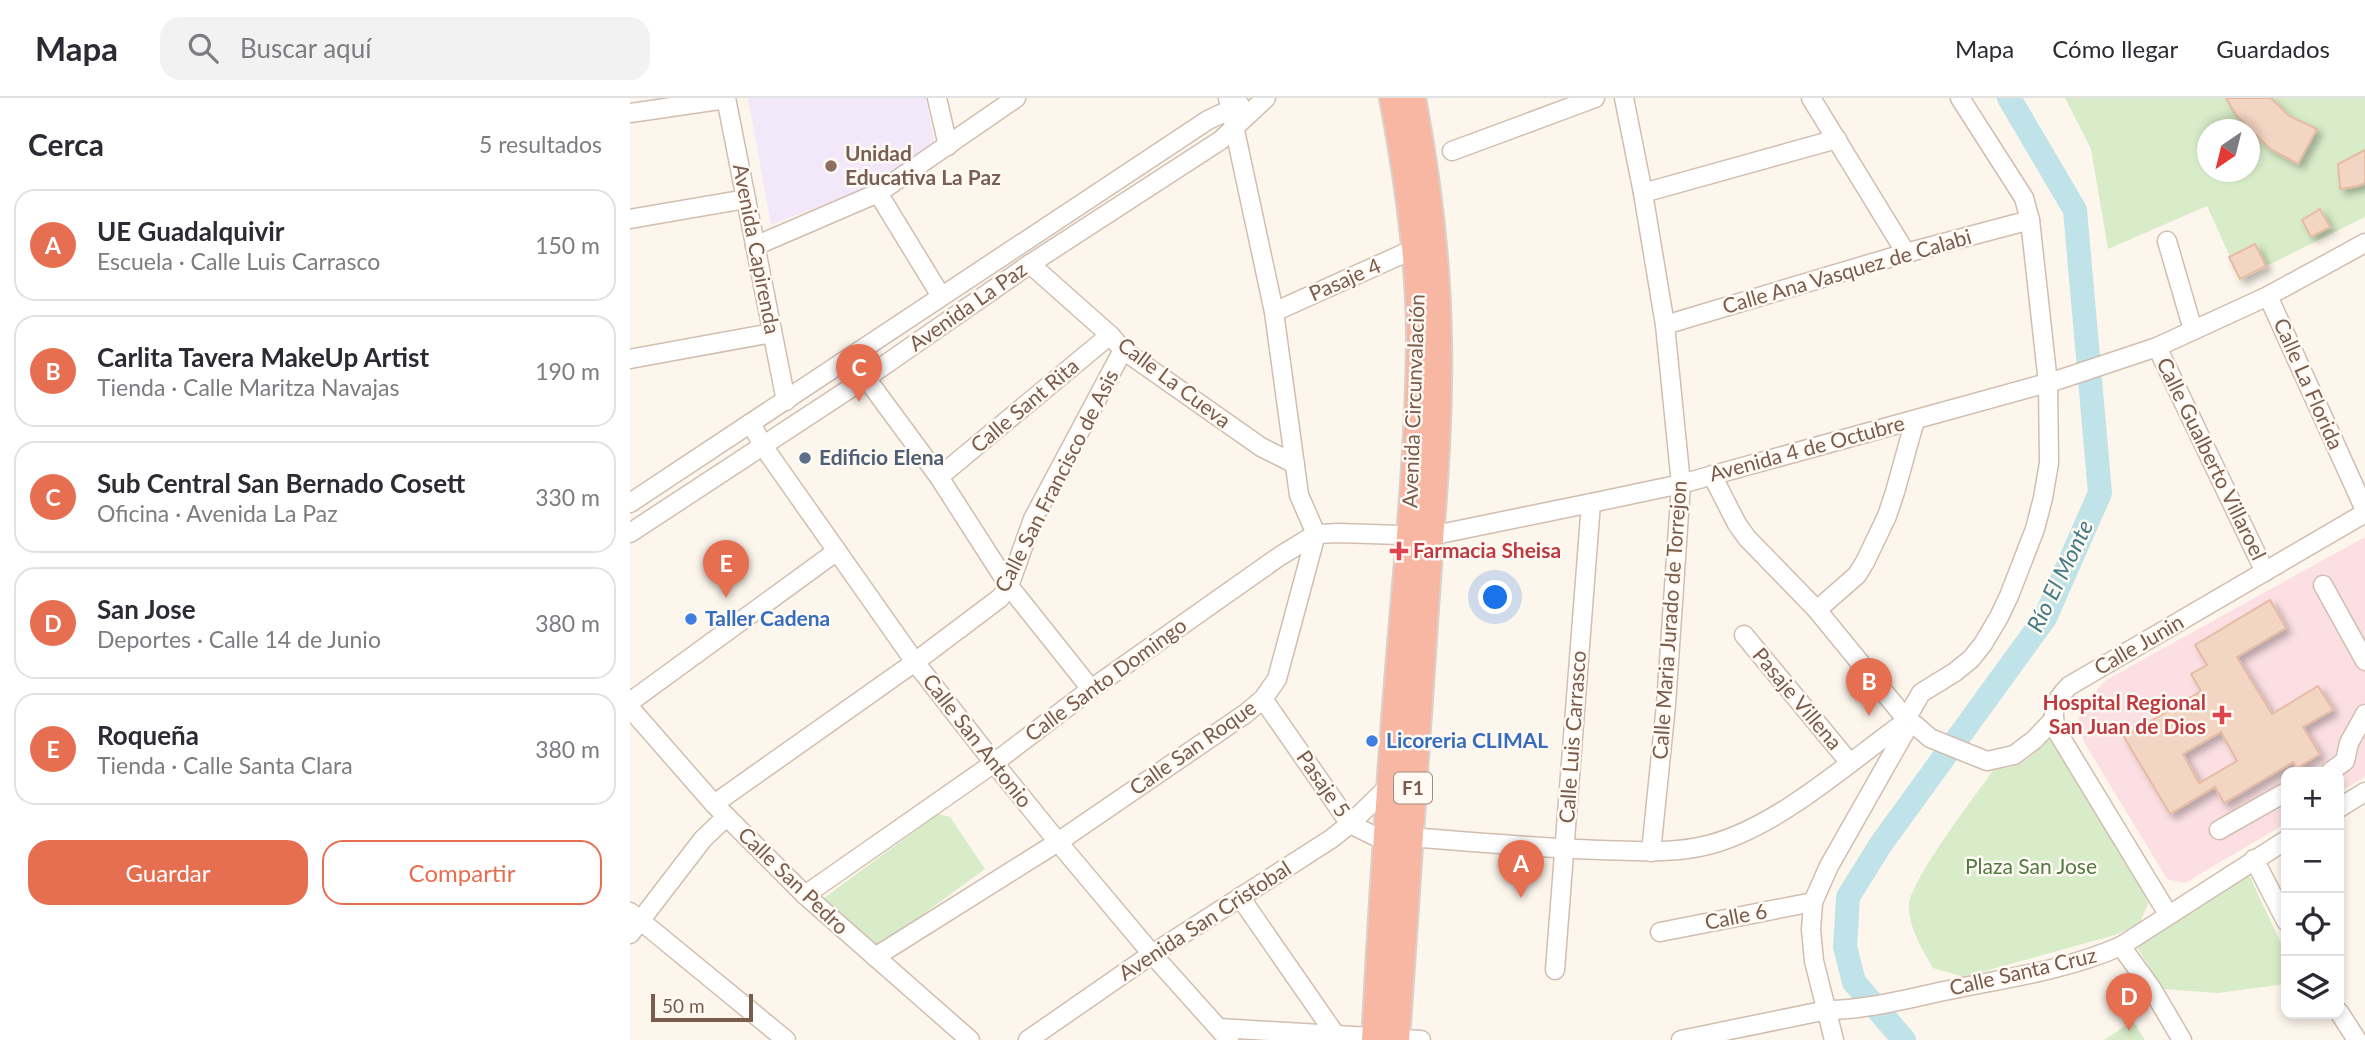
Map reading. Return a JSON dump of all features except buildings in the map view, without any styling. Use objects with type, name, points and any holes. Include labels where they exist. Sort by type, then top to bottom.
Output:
[{"type":"highway","name":"Avenida Circunvalación","points":[[1393,98],[1416,248],[1420,536],[1397,839],[1393,1039]]},
{"type":"highway","name":"Avenida Circunvalación","points":[[1397,839],[1390,785],[1437,406],[1438,339],[1434,247],[1412,98]]},
{"type":"street","points":[[630,113],[726,98]]},
{"type":"street","name":"Avenida Capirenda","points":[[726,98],[786,401]]},
{"type":"street","points":[[937,98],[948,146]]},
{"type":"street","points":[[755,246],[878,193],[1016,98]]},
{"type":"street","name":"Avenida La Paz","points":[[630,503],[1229,104],[1256,98]]},
{"type":"street","name":"Avenida La Paz","points":[[630,533],[866,378],[1030,264],[1221,140],[1266,98]]},
{"type":"street","points":[[1452,151],[1595,98]]},
{"type":"street","name":"Calle Maria Jurado de Torrejon","points":[[1624,98],[1665,325],[1681,484],[1666,705],[1651,852]]},
{"type":"street","points":[[1811,98],[1906,253]]},
{"type":"street","points":[[1834,1040],[1814,961],[1811,930],[1813,902],[1829,866],[1921,694],[1971,659],[1999,617],[2035,529],[2049,463],[2053,381],[2030,220],[2024,198],[1960,98]]},
{"type":"street","points":[[1229,104],[1275,313],[1299,495],[1315,534],[1420,536]]},
{"type":"street","points":[[1643,193],[1837,139]]},
{"type":"street","points":[[878,193],[941,296]]},
{"type":"street","points":[[630,219],[746,199]]},
{"type":"street","name":"Calle Ana Vasquez de Calabi","points":[[1665,325],[1906,253],[2030,220]]},
{"type":"street","points":[[2167,241],[2193,330]]},
{"type":"street","name":"Avenida 4 de Octubre","points":[[1420,536],[1681,484],[2053,381],[2157,347],[2268,296],[2365,244]]},
{"type":"street","name":"Pasaje 4","points":[[1275,313],[1416,248]]},
{"type":"street","name":"Calle La Cueva","points":[[1030,264],[1124,350],[1261,447],[1295,464]]},
{"type":"street","name":"Calle La Florida","points":[[2268,296],[2365,511]]},
{"type":"street","points":[[630,359],[772,333]]},
{"type":"street","name":"Calle Sant Rita","points":[[939,477],[1110,335]]},
{"type":"street","name":"Calle Gualberto Villaroel","points":[[2157,347],[2265,572]]},
{"type":"street","name":"Calle San Francisco de Asis","points":[[633,922],[703,839],[720,811],[1000,598],[1009,586],[1033,519],[1124,350]]},
{"type":"street","points":[[866,378],[939,477],[1009,586],[1091,689]]},
{"type":"street","points":[[1816,610],[1857,575],[1865,562],[1891,504],[1915,420]]},
{"type":"street","name":"Calle San Antonio","points":[[751,423],[763,446],[915,662],[1058,842],[1152,954],[1224,1034]]},
{"type":"street","points":[[1712,475],[1737,524],[1816,610],[1906,723],[1930,738],[1987,761],[2014,755],[2034,740],[2053,720],[2058,733],[2168,914],[2281,843]]},
{"type":"street","name":"Calle Luis Carrasco","points":[[1555,970],[1591,503]]},
{"type":"street","name":"Calle Junin","points":[[2053,720],[2055,705],[2069,686],[2365,511]]},
{"type":"street","name":"Calle Santo Domingo","points":[[805,895],[994,763],[1091,689],[1315,534]]},
{"type":"street","name":"Calle San Roque","points":[[875,957],[1058,842],[1263,699],[1277,679],[1315,534]]},
{"type":"street","points":[[630,702],[837,551]]},
{"type":"street","points":[[2323,585],[2364,658]]},
{"type":"street","name":"Pasaje Villena","points":[[1744,635],[1850,763]]},
{"type":"street","name":"Pasaje 5","points":[[1263,699],[1350,824],[1390,785]]},
{"type":"street","name":"Calle San Pedro","points":[[630,708],[720,811],[805,895],[970,1040]]},
{"type":"street","points":[[2337,767],[2345,761],[2349,743],[2365,714]]},
{"type":"street","points":[[1350,824],[1397,839],[1565,849],[1651,852],[1710,845],[1779,814],[1906,723]]},
{"type":"street","points":[[2344,805],[2365,792]]},
{"type":"street","points":[[2219,830],[2281,795]]},
{"type":"street","name":"Avenida San Cristobal","points":[[1028,1040],[1152,954],[1350,824]]},
{"type":"street","points":[[2254,859],[2281,911]]},
{"type":"street","points":[[1240,897],[1335,1034]]},
{"type":"street","name":"Calle 6","points":[[1660,932],[1813,902]]},
{"type":"street","name":"Calle Santa Cruz","points":[[1827,1010],[1848,1010],[2068,966],[2121,946],[2168,914]]},
{"type":"street","points":[[633,922],[786,1040]]},
{"type":"street","points":[[2121,946],[2152,989],[2182,1040]]},
{"type":"street","points":[[1681,1040],[1827,1010]]},
{"type":"street","points":[[2344,1019],[2357,1040]]},
{"type":"street","points":[[1224,1034],[1335,1034],[1393,1039]]},
{"type":"shaded area","name":"Unidad Educativa La Paz","points":[[748,98],[926,98],[935,145],[869,187],[771,225]]},
{"type":"shaded area","name":"Hospital Regional San Juan de Dios","points":[[2365,537],[2365,777],[2344,789],[2344,767],[2281,767],[2281,826],[2185,883],[2167,879],[2084,742],[2078,722],[2081,708],[2106,680]]},
{"type":"green space","points":[[2065,98],[2365,98],[2365,217],[2240,279],[2207,206],[2108,249],[2091,149]]},
{"type":"green space","name":"Plaza San Jose","points":[[2053,733],[2145,887],[2148,903],[2140,923],[2115,935],[1964,977],[1933,968],[1910,920],[1909,904],[1921,875],[1995,768],[2021,763]]},
{"type":"green space","points":[[938,814],[950,817],[985,869],[878,947],[824,898]]},
{"type":"green space","points":[[2249,875],[2281,943],[2281,985],[2218,993],[2163,989],[2137,947]]},
{"type":"green space","points":[[2133,1021],[2145,1040],[2104,1040]]},
{"type":"waterway","name":"Río El Monte","points":[[1904,1040],[1854,982],[1845,947],[1848,897],[1881,844],[2045,618],[2100,493],[2075,210],[2009,98]]},
{"type":"place","name":"Unidad Educativa La Paz","points":[[831,166]]},
{"type":"place","name":"Sub Central San Bernado Cosett","points":[[859,402]]},
{"type":"place","name":"Edificio Elena","points":[[805,458]]},
{"type":"place","name":"Farmacia Sheisa","points":[[1399,551]]},
{"type":"place","name":"Roqueña","points":[[726,598]]},
{"type":"place","name":"Taller Cadena","points":[[691,619]]},
{"type":"place","name":"Hospital Regional San Juan de Dios","points":[[2222,715]]},
{"type":"place","name":"Carlita Tavera MakeUp Artist","points":[[1869,716]]},
{"type":"place","name":"Licoreria CLIMAL","points":[[1372,741]]},
{"type":"place","name":"UE Guadalquivir","points":[[1521,898]]},
{"type":"place","name":"San Jose","points":[[2129,1031]]}]
